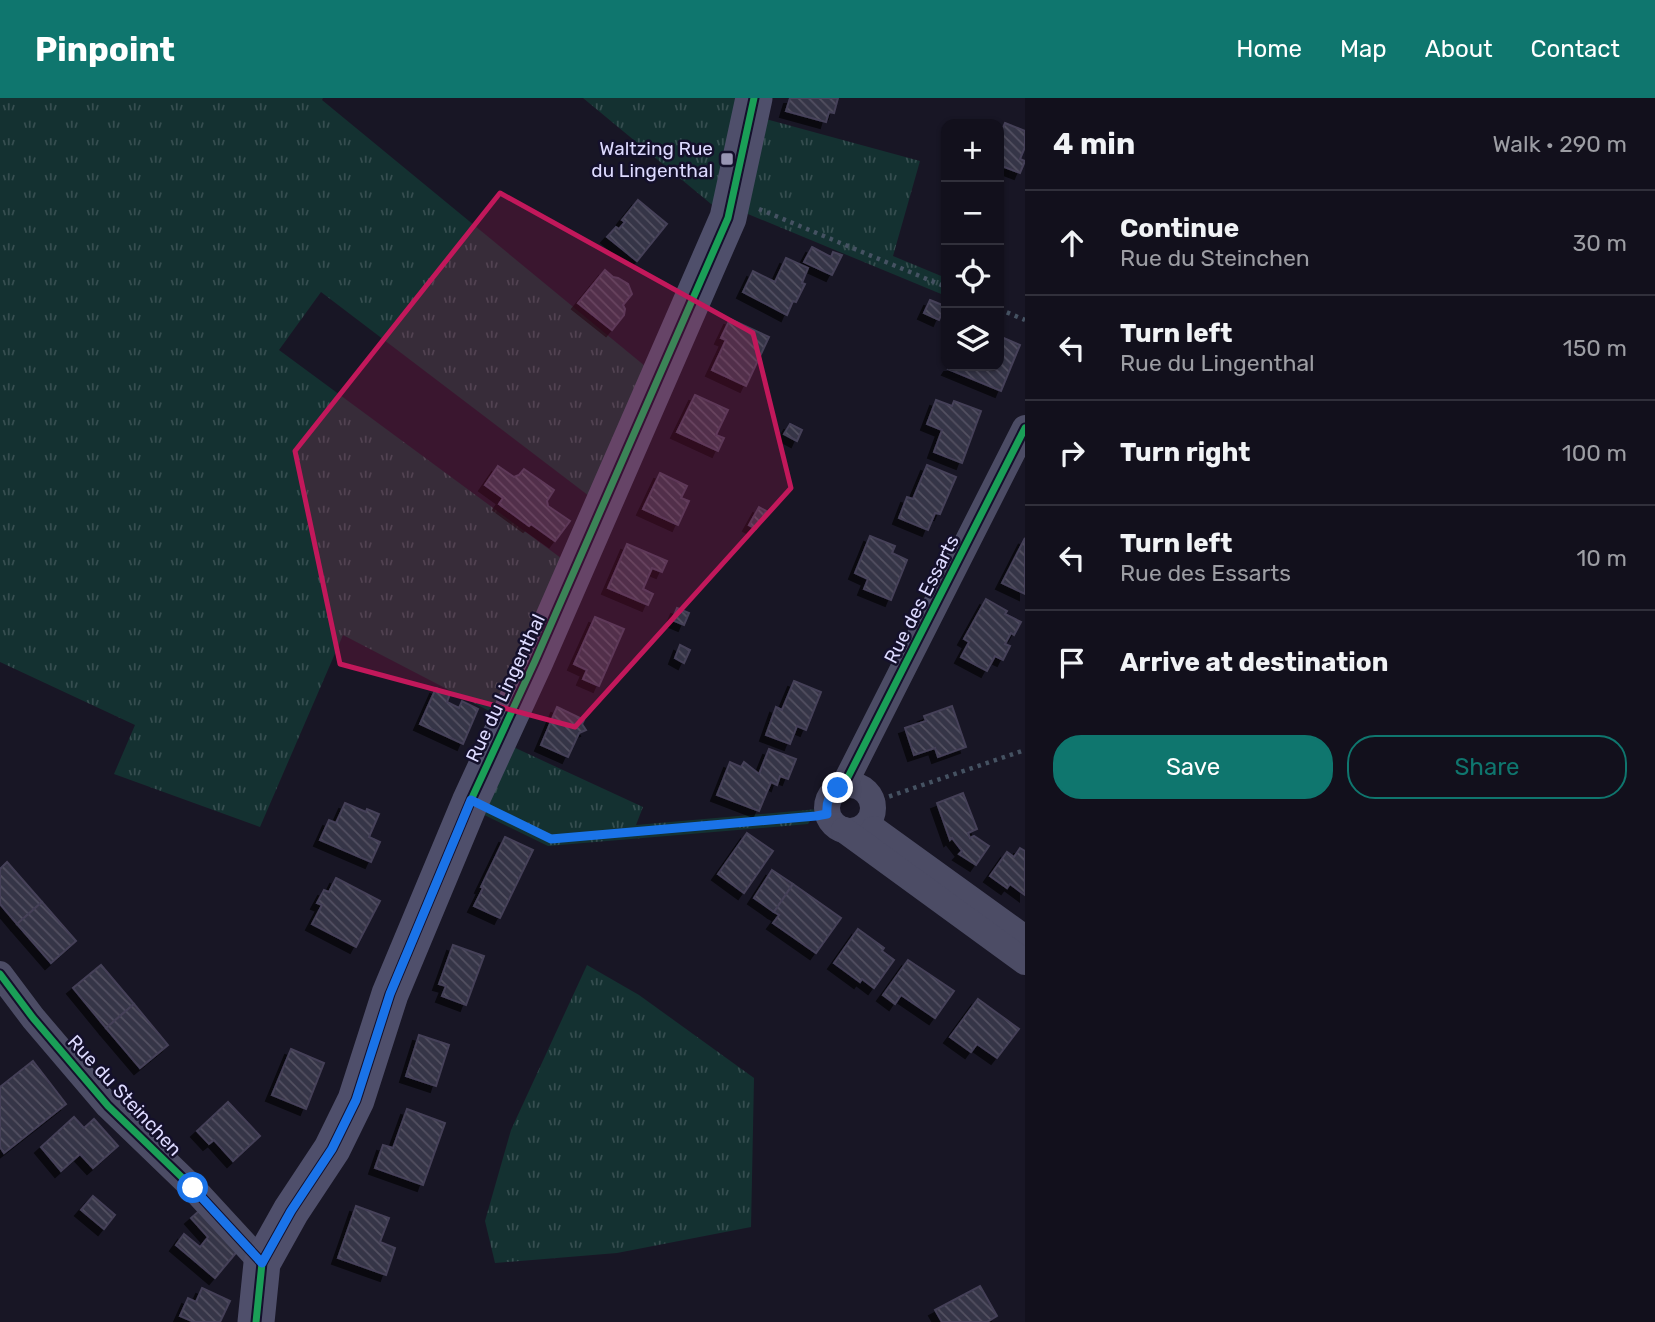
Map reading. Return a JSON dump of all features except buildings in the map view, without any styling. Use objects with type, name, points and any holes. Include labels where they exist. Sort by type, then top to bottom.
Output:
[{"type":"street","name":"Rue du Lingenthal","points":[[256,1322],[262,1263],[291,1211],[332,1149],[356,1100],[390,994],[471,800],[599,517],[727,218],[754,98]]},
{"type":"street","name":"Rue des Essarts","points":[[853,817],[870,795],[858,786],[844,785],[1025,428]]},
{"type":"street","name":"Rue des Essarts","points":[[853,817],[1025,939]]},
{"type":"street","name":"Rue des Essarts","points":[[853,817],[1025,962]]},
{"type":"street","name":"Rue du Steinchen","points":[[0,974],[33,1018],[108,1106],[193,1188],[262,1263]]},
{"type":"path","points":[[732,201],[746,203],[941,285]]},
{"type":"path","points":[[1004,311],[1025,320]]},
{"type":"path","points":[[471,800],[551,839],[853,817],[1025,750]]},
{"type":"highlighted area","points":[[500,193],[753,333],[791,488],[575,727],[340,664],[295,451]]},
{"type":"green space","points":[[0,98],[323,98],[322,100],[651,371],[593,499],[321,292],[279,350],[565,561],[497,715],[343,635],[260,827],[114,774],[135,725],[0,662]]},
{"type":"green space","points":[[583,98],[754,98],[751,115],[920,161],[893,256],[941,276],[941,294],[731,207],[728,218]]},
{"type":"green space","points":[[498,740],[643,807],[636,825],[818,809],[808,824],[548,846],[468,807]]},
{"type":"green space","points":[[587,965],[639,995],[754,1078],[751,1227],[617,1253],[495,1263],[485,1221],[511,1130]]},
{"type":"cycle path","points":[[256,1322],[262,1263],[291,1211],[332,1149],[356,1100],[390,994],[471,800],[535,661],[728,218],[754,98]]},
{"type":"cycle path","points":[[844,785],[1025,428]]},
{"type":"cycle path","points":[[0,974],[33,1018],[108,1106],[193,1188],[262,1263]]},
{"type":"place","name":"Waltzing Rue du Lingenthal","points":[[727,159]]},
{"type":"route","points":[[193,1188],[262,1263],[291,1211],[332,1149],[356,1100],[390,994],[471,800],[551,839],[816,816],[827,814],[828,799],[838,788]]}]
